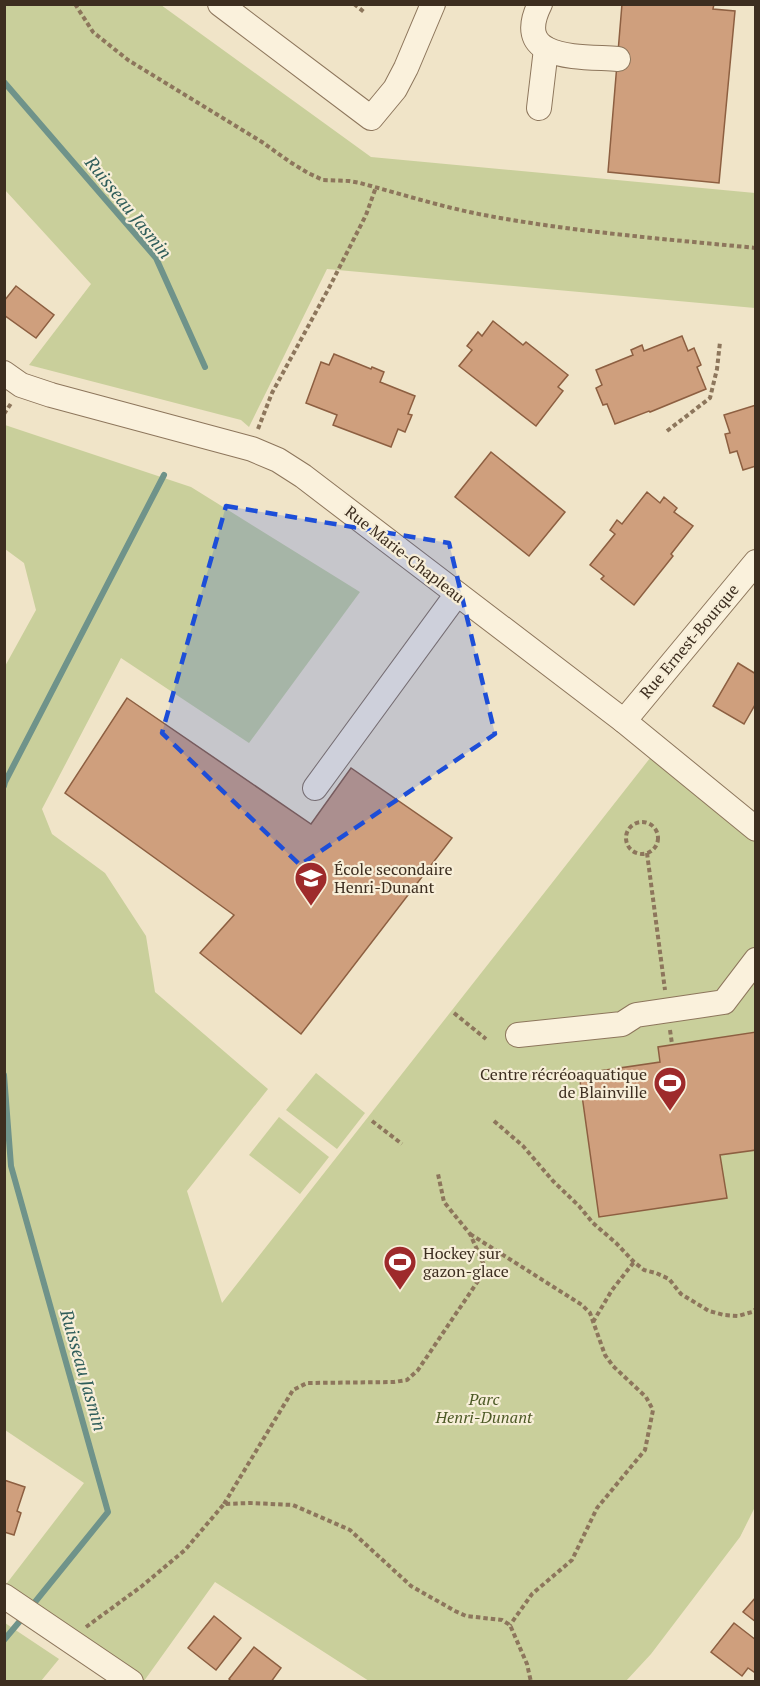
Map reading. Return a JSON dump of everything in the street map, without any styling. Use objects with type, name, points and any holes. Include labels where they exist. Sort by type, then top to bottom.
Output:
[{"type":"street","points":[[220,4],[371,118],[394,89],[406,68],[433,4]]},
{"type":"street","points":[[540,4],[532,29],[536,41],[546,49],[571,55],[618,59]]},
{"type":"street","points":[[539,108],[546,49]]},
{"type":"street","name":"Rue Marie-Chapleau","points":[[4,373],[21,385],[51,395],[237,444],[265,454],[303,476],[624,721],[756,829]]},
{"type":"street","name":"Rue Ernest-Bourque","points":[[624,721],[756,562]]},
{"type":"street","points":[[315,788],[457,594]]},
{"type":"street","points":[[518,1035],[622,1024],[636,1015],[724,1002],[756,960]]},
{"type":"street","points":[[4,1596],[131,1682]]},
{"type":"path","points":[[75,4],[93,32],[128,60],[308,173],[323,180],[349,181],[446,207],[520,221],[633,237],[756,248]]},
{"type":"path","points":[[354,4],[364,12]]},
{"type":"path","points":[[258,429],[272,393],[366,215],[376,187]]},
{"type":"path","points":[[667,431],[710,398],[720,342]]},
{"type":"path","points":[[4,414],[10,406]]},
{"type":"path","points":[[639,822],[649,824],[658,836],[655,847],[647,853],[637,853],[627,842],[626,837],[630,827],[639,822]]},
{"type":"path","points":[[647,853],[672,1044]]},
{"type":"path","points":[[454,1013],[486,1039]]},
{"type":"path","points":[[372,1121],[402,1144]]},
{"type":"path","points":[[494,1121],[523,1146],[593,1223],[644,1270],[669,1279],[681,1294],[709,1311],[738,1316],[756,1309]]},
{"type":"path","points":[[70,1639],[142,1586],[185,1550],[224,1504],[292,1390],[307,1383],[407,1380],[418,1370],[480,1278],[484,1265],[470,1234],[444,1202],[438,1174]]},
{"type":"path","points":[[470,1234],[582,1305],[590,1313],[605,1355],[613,1366],[646,1397],[654,1410],[645,1450],[597,1508],[572,1560],[532,1594],[510,1625]]},
{"type":"path","points":[[593,1322],[612,1290],[633,1262]]},
{"type":"path","points":[[224,1504],[293,1505],[350,1530],[411,1587],[466,1616],[502,1620],[510,1625],[527,1664],[531,1682]]},
{"type":"highlighted area","points":[[226,506],[449,543],[495,734],[300,865],[162,733]]},
{"type":"green space","points":[[5,4],[161,5],[371,157],[755,193],[755,308],[327,269],[249,427],[241,420],[29,365],[91,284],[5,190]]},
{"type":"green space","name":"Parc Henri-Dunant","points":[[5,425],[191,487],[360,592],[249,743],[121,658],[42,809],[52,834],[105,873],[146,936],[155,992],[268,1089],[187,1191],[222,1303],[654,753],[755,834],[756,1505],[740,1537],[651,1654],[626,1681],[369,1681],[215,1582],[144,1681],[136,1681],[4,1587],[84,1483],[5,1430],[4,668],[36,610],[24,563],[5,549]]},
{"type":"green space","points":[[316,1073],[365,1113],[337,1149],[286,1110]]},
{"type":"green space","points":[[279,1117],[329,1157],[300,1194],[249,1155]]},
{"type":"green space","points":[[5,1623],[59,1659],[41,1681],[5,1681]]},
{"type":"building","points":[[622,4],[714,4],[713,9],[735,11],[719,183],[608,172]]},
{"type":"building","points":[[16,286],[54,315],[36,338],[4,315],[4,301]]},
{"type":"building","points":[[493,321],[523,345],[526,342],[568,375],[558,387],[563,391],[536,426],[459,366],[472,350],[467,346],[478,332],[482,336]]},
{"type":"building","points":[[682,336],[688,351],[694,348],[701,365],[697,367],[706,389],[615,424],[607,404],[603,405],[596,388],[602,385],[596,370],[633,355],[631,350],[642,345],[644,351]]},
{"type":"building","points":[[334,354],[384,372],[380,382],[415,396],[408,414],[412,415],[405,432],[398,429],[391,447],[333,425],[337,415],[306,403],[321,362],[329,365]]},
{"type":"building","points":[[756,405],[756,466],[743,470],[737,451],[730,453],[725,434],[730,433],[724,415]]},
{"type":"building","points":[[491,452],[565,512],[529,556],[455,497]]},
{"type":"building","points":[[647,492],[660,503],[664,497],[677,508],[674,512],[693,526],[671,554],[673,556],[634,605],[601,579],[604,576],[590,565],[615,534],[610,530],[617,520],[622,524]]},
{"type":"building","points":[[738,663],[756,674],[756,703],[744,724],[713,706]]},
{"type":"building","points":[[127,698],[311,824],[351,768],[452,838],[301,1034],[200,953],[234,915],[65,793]]},
{"type":"building","name":"Centre récréoaquatique de Blainville","points":[[756,1032],[756,1150],[720,1155],[727,1198],[599,1217],[579,1074],[660,1062],[658,1047]]},
{"type":"building","points":[[4,1480],[25,1487],[17,1511],[21,1513],[14,1535],[4,1532]]},
{"type":"building","points":[[756,1597],[756,1622],[743,1612]]},
{"type":"building","points":[[214,1616],[241,1638],[216,1670],[188,1648]]},
{"type":"building","points":[[734,1623],[756,1640],[756,1670],[754,1672],[748,1668],[742,1676],[711,1652]]},
{"type":"building","points":[[254,1647],[281,1668],[271,1682],[232,1682],[229,1679]]},
{"type":"waterway","name":"Ruisseau Jasmin","points":[[4,82],[156,258],[205,367]]},
{"type":"waterway","name":"Ruisseau Jasmin","points":[[4,786],[164,475]]},
{"type":"waterway","name":"Ruisseau Jasmin","points":[[4,1075],[11,1166],[108,1512],[31,1607]]},
{"type":"waterway","name":"Ruisseau Jasmin","points":[[4,1640],[25,1615]]},
{"type":"place","name":"École secondaire Henri-Dunant","points":[[311,907]]},
{"type":"place","name":"Centre récréoaquatique de Blainville","points":[[670,1112]]},
{"type":"place","name":"Hockey sur gazon-glace","points":[[400,1291]]}]
